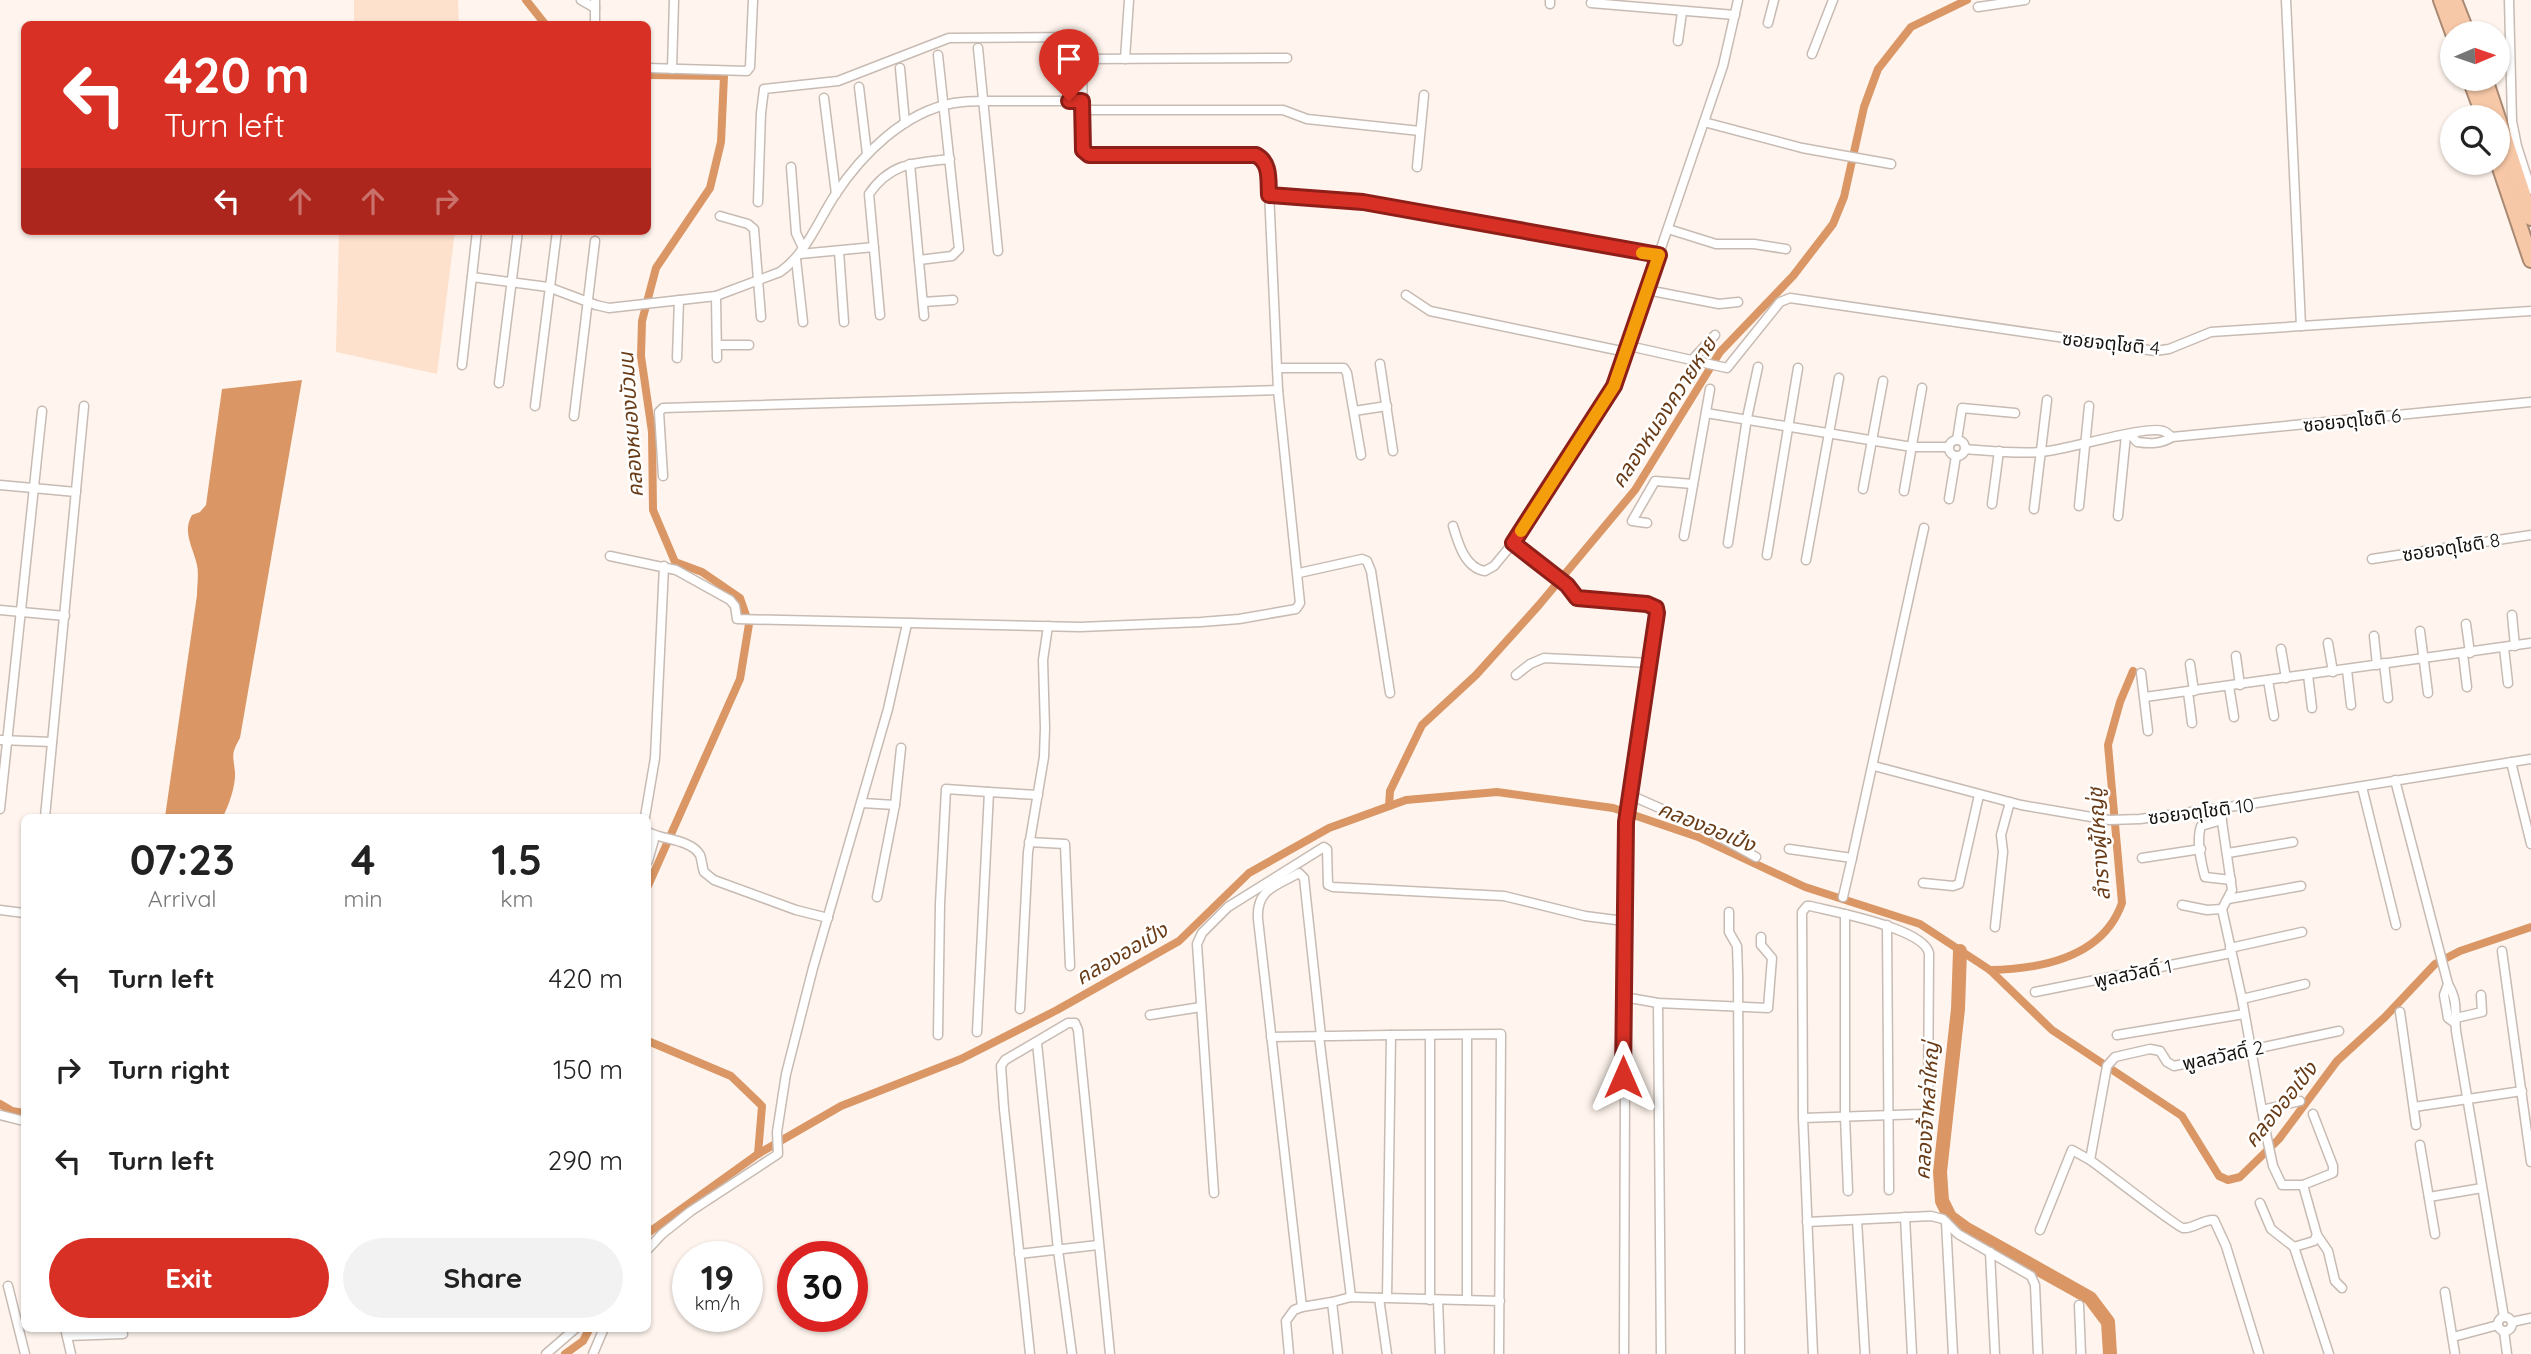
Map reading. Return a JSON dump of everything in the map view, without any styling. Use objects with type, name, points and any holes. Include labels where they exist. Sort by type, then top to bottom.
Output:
[{"type":"highway","points":[[2441,0],[2449,21]]},
{"type":"highway","points":[[2454,0],[2462,21]]},
{"type":"highway","points":[[2489,91],[2531,218]]},
{"type":"highway","points":[[2502,175],[2531,260]]},
{"type":"street","points":[[581,0],[595,4]]},
{"type":"street","points":[[672,69],[674,0]]},
{"type":"street","points":[[651,68],[744,72],[750,70],[753,0]]},
{"type":"street","points":[[1125,58],[1129,0]]},
{"type":"street","points":[[1453,526],[1465,556],[1479,570],[1485,571],[1494,566],[1513,543],[1609,394],[1628,349],[1723,66],[1738,0]]},
{"type":"street","points":[[1768,23],[1774,0]]},
{"type":"street","points":[[1812,54],[1832,0]]},
{"type":"street","points":[[1978,8],[2025,0]]},
{"type":"street","points":[[2286,0],[2301,326]]},
{"type":"street","points":[[2509,0],[2512,121],[2516,146],[2531,190]]},
{"type":"street","points":[[1591,3],[1735,15]]},
{"type":"street","points":[[1678,41],[1682,12]]},
{"type":"street","points":[[610,556],[664,566],[696,580],[730,600],[735,606],[737,619],[744,620],[1080,627],[1201,622],[1287,613],[1296,610],[1300,603],[1278,390],[1268,169],[1265,162],[1256,155],[1087,154],[1083,150],[1081,40],[1074,36],[949,38],[838,81],[764,89],[758,202]]},
{"type":"street","points":[[978,48],[998,251]]},
{"type":"street","points":[[919,260],[952,256],[958,252],[938,55]]},
{"type":"street","points":[[1082,59],[1287,58]]},
{"type":"street","points":[[900,68],[905,123]]},
{"type":"street","points":[[859,87],[867,154]]},
{"type":"street","points":[[1417,167],[1424,95]]},
{"type":"street","points":[[824,98],[836,194]]},
{"type":"street","points":[[472,277],[548,287],[609,308],[716,296],[780,272],[800,253],[836,194],[867,154],[883,138],[905,123],[944,105],[983,100],[1283,110],[1307,119],[1420,131]]},
{"type":"street","points":[[1704,122],[1802,148],[1891,164]]},
{"type":"street","points":[[880,315],[869,194],[887,173],[910,163],[950,159]]},
{"type":"street","points":[[910,163],[924,316]]},
{"type":"street","points":[[791,167],[800,253],[803,322]]},
{"type":"street","points":[[1269,195],[1363,202],[1659,255]]},
{"type":"street","points":[[720,216],[748,224],[754,229],[761,317]]},
{"type":"street","points":[[1668,229],[1716,244],[1754,244],[1786,250]]},
{"type":"street","points":[[462,365],[477,235]]},
{"type":"street","points":[[499,383],[518,235]]},
{"type":"street","points":[[535,406],[556,235]]},
{"type":"street","points":[[574,416],[595,240]]},
{"type":"street","points":[[800,253],[874,247]]},
{"type":"street","points":[[839,251],[844,322]]},
{"type":"street","points":[[1647,290],[1719,304],[1738,302]]},
{"type":"street","points":[[1406,295],[1430,311],[1691,360],[1715,335]]},
{"type":"street","points":[[716,296],[717,358]]},
{"type":"street","name":"ซอยจตุโชติ 4","points":[[1691,360],[1727,368],[1739,349],[1780,302],[1790,298],[2155,351],[2169,349],[2211,332],[2531,312]]},
{"type":"street","points":[[677,358],[679,300]]},
{"type":"street","points":[[923,302],[953,300]]},
{"type":"street","points":[[717,345],[749,345]]},
{"type":"street","points":[[1380,364],[1394,451]]},
{"type":"street","points":[[1277,368],[1344,369],[1347,373],[1361,455]]},
{"type":"street","points":[[1728,543],[1747,418],[1758,368]]},
{"type":"street","points":[[1768,555],[1798,368]]},
{"type":"street","points":[[1806,560],[1839,377]]},
{"type":"street","points":[[1863,489],[1883,381]]},
{"type":"street","points":[[1904,491],[1922,388]]},
{"type":"street","points":[[1684,536],[1710,389]]},
{"type":"street","points":[[663,476],[659,412],[663,408],[1278,390]]},
{"type":"street","points":[[2035,509],[2047,400]]},
{"type":"street","name":"ซอยจตุโชติ 6","points":[[1965,449],[2040,452],[2085,445],[2128,435],[2137,430],[2163,431],[2172,437],[2531,402]]},
{"type":"street","points":[[45,814],[84,406]]},
{"type":"street","points":[[1354,411],[1387,406]]},
{"type":"street","points":[[2079,506],[2089,406]]},
{"type":"street","points":[[1957,440],[1962,408],[2015,414]]},
{"type":"street","points":[[0,808],[4,741],[21,612],[42,411]]},
{"type":"street","points":[[1706,413],[1912,447],[1949,447]]},
{"type":"street","points":[[2118,516],[2128,435]]},
{"type":"street","points":[[1957,440],[1963,443],[1965,449],[1962,455],[1956,456],[1950,453],[1949,447],[1951,442],[1957,440]]},
{"type":"street","points":[[1992,504],[1999,451]]},
{"type":"street","points":[[1949,499],[1956,456]]},
{"type":"street","points":[[1647,523],[1632,521],[1655,481],[1693,484]]},
{"type":"street","points":[[0,485],[76,492]]},
{"type":"street","points":[[1843,897],[1874,766],[1924,528]]},
{"type":"street","name":"ซอยจตุโชติ 8","points":[[2372,558],[2531,535]]},
{"type":"street","points":[[1513,543],[1567,585],[1577,598],[1647,604],[1656,608],[1658,620],[1626,822],[1624,1354]]},
{"type":"street","points":[[1299,573],[1362,559],[1367,561],[1371,571],[1390,693]]},
{"type":"street","points":[[646,814],[655,758],[664,566]]},
{"type":"street","points":[[0,610],[65,616]]},
{"type":"street","points":[[2512,615],[2515,646]]},
{"type":"street","points":[[651,1246],[691,1211],[776,1157],[786,1074],[888,709],[907,624]]},
{"type":"street","points":[[2466,624],[2467,687]]},
{"type":"street","points":[[1020,1009],[1029,842],[1044,757],[1043,660],[1048,626]]},
{"type":"street","points":[[2420,631],[2428,693]]},
{"type":"street","points":[[2374,636],[2388,698]]},
{"type":"street","points":[[2328,643],[2333,671]]},
{"type":"street","points":[[2145,697],[2531,643]]},
{"type":"street","points":[[2504,648],[2508,682]]},
{"type":"street","points":[[2281,649],[2286,678]]},
{"type":"street","points":[[2236,656],[2240,685]]},
{"type":"street","points":[[1516,675],[1530,664],[1544,658],[1651,663]]},
{"type":"street","points":[[2190,663],[2192,723]]},
{"type":"street","points":[[2347,670],[2351,705]]},
{"type":"street","points":[[2141,673],[2148,731]]},
{"type":"street","points":[[2308,675],[2312,708]]},
{"type":"street","points":[[2267,680],[2274,716]]},
{"type":"street","points":[[2229,686],[2234,717]]},
{"type":"street","points":[[4,741],[52,742]]},
{"type":"street","points":[[877,897],[895,805],[901,748]]},
{"type":"street","name":"ซอยจตุโชติ 10","points":[[1874,766],[2010,802],[2096,819],[2116,820],[2220,808],[2531,759]]},
{"type":"street","points":[[2511,762],[2531,844]]},
{"type":"street","points":[[2395,780],[2448,982],[2455,996],[2468,1099],[2504,1317]]},
{"type":"street","points":[[2362,787],[2396,925]]},
{"type":"street","points":[[937,1035],[946,789],[1038,794]]},
{"type":"street","points":[[977,1032],[989,792]]},
{"type":"street","points":[[1923,883],[1953,886],[1959,884],[1979,795]]},
{"type":"street","points":[[1629,797],[1698,825],[1756,857]]},
{"type":"street","points":[[1995,927],[2003,852],[2001,835],[2010,802]]},
{"type":"street","points":[[862,803],[895,805]]},
{"type":"street","points":[[2220,808],[2232,890],[2222,909],[2273,1166],[2282,1185],[2303,1185],[2332,1174],[2313,1114]]},
{"type":"street","points":[[2222,820],[2201,825],[2199,834],[2205,877],[2231,880]]},
{"type":"street","points":[[655,835],[697,851],[704,872],[713,880],[796,910],[828,918]]},
{"type":"street","points":[[1029,842],[1065,844],[1070,966]]},
{"type":"street","points":[[2228,853],[2293,842]]},
{"type":"street","points":[[1214,1193],[1197,944],[1202,933],[1228,906],[1324,847],[1327,849],[1328,885],[1333,887],[1504,896],[1585,916],[1624,922]]},
{"type":"street","points":[[1789,849],[1852,858]]},
{"type":"street","points":[[2142,858],[2201,849]]},
{"type":"street","points":[[1302,1307],[1257,906],[1259,898],[1267,891],[1299,873],[1304,878],[1350,1297]]},
{"type":"street","points":[[2228,899],[2301,886]]},
{"type":"street","points":[[2182,905],[2222,909]]},
{"type":"street","points":[[1803,1118],[1923,1114],[1928,1109],[1928,950],[1923,943],[1887,925],[1845,914],[1810,906],[1802,912],[1803,1118],[1813,1354]]},
{"type":"street","points":[[0,910],[21,913]]},
{"type":"street","points":[[1729,912],[1729,932],[1737,946],[1740,1354]]},
{"type":"street","points":[[1845,914],[1845,1117],[1848,1191]]},
{"type":"street","points":[[1887,925],[1889,1190]]},
{"type":"street","name":"พูลสวัสดิ์ 1","points":[[2035,992],[2302,932]]},
{"type":"street","points":[[1624,997],[1658,1003],[1769,1007],[1772,958],[1761,945],[1761,937]]},
{"type":"street","points":[[2502,951],[2531,1162]]},
{"type":"street","points":[[2242,999],[2305,984]]},
{"type":"street","points":[[2456,1020],[2482,1012],[2481,995]]},
{"type":"street","points":[[1658,1003],[1661,1354]]},
{"type":"street","points":[[1150,1015],[1201,1007]]},
{"type":"street","points":[[2400,1012],[2416,1125]]},
{"type":"street","points":[[2117,1035],[2244,1014]]},
{"type":"street","points":[[1030,1354],[1003,1109],[1002,1066],[1005,1060],[1060,1028],[1076,1023],[1110,1354]]},
{"type":"street","name":"พูลสวัสดิ์ 2","points":[[2090,1160],[2107,1066],[2115,1057],[2156,1049],[2174,1066],[2339,1031]]},
{"type":"street","points":[[1271,1037],[1501,1034],[1499,1354]]},
{"type":"street","points":[[1387,1354],[1383,1298],[1391,1035]]},
{"type":"street","points":[[1430,1035],[1434,1300],[1440,1354]]},
{"type":"street","points":[[1467,1035],[1467,1300]]},
{"type":"street","points":[[1037,1043],[1058,1250],[1072,1354]]},
{"type":"street","points":[[2414,1107],[2522,1091]]},
{"type":"street","points":[[2262,1110],[2300,1101]]},
{"type":"street","points":[[0,1115],[21,1120]]},
{"type":"street","points":[[2420,1145],[2435,1234]]},
{"type":"street","points":[[2040,1230],[2072,1150],[2138,1194],[2178,1226],[2188,1228],[2206,1220],[2214,1220],[2226,1246],[2259,1354]]},
{"type":"street","points":[[2303,1185],[2317,1235],[2326,1247],[2336,1281],[2342,1288]]},
{"type":"street","points":[[2429,1197],[2482,1188]]},
{"type":"street","points":[[2260,1203],[2270,1229],[2294,1247],[2329,1354]]},
{"type":"street","points":[[1807,1222],[1937,1216],[1958,1234],[2027,1273],[2033,1280],[2038,1354]]},
{"type":"street","points":[[1905,1217],[1912,1354]]},
{"type":"street","points":[[1857,1220],[1865,1354]]},
{"type":"street","points":[[1946,1222],[1953,1354]]},
{"type":"street","points":[[2294,1247],[2314,1241],[2317,1235]]},
{"type":"street","points":[[1019,1254],[1098,1245]]},
{"type":"street","points":[[1990,1252],[1995,1354]]},
{"type":"street","points":[[8,1286],[25,1354]]},
{"type":"street","points":[[2445,1292],[2455,1354]]},
{"type":"street","points":[[1289,1354],[1286,1321],[1294,1310],[1302,1307],[1350,1297],[1500,1301]]},
{"type":"street","points":[[1332,1302],[1338,1354]]},
{"type":"street","points":[[2079,1305],[2081,1354]]},
{"type":"street","points":[[2507,1354],[2499,1320],[2504,1317],[2512,1322]]},
{"type":"street","points":[[2512,1322],[2531,1318]]},
{"type":"street","points":[[2453,1337],[2511,1328],[2512,1322]]},
{"type":"street","points":[[71,1354],[66,1332],[123,1334]]},
{"type":"street","points":[[546,1354],[571,1332]]},
{"type":"street","points":[[593,1354],[602,1332]]},
{"type":"shaded area","points":[[354,0],[458,0],[459,21],[354,21]]},
{"type":"shaded area","points":[[339,235],[454,235],[437,374],[336,352]]},
{"type":"shaded area","points":[[302,380],[240,738],[234,751],[235,777],[232,795],[224,814],[165,814],[197,595],[198,568],[189,540],[188,527],[192,515],[200,512],[206,505],[222,389]]},
{"type":"waterway","name":"คลองหนองบัวมน","points":[[526,0],[543,21]]},
{"type":"waterway","name":"คลองหนองควายหาย","points":[[1389,806],[1390,791],[1422,725],[1476,675],[1539,605],[1635,490],[1720,352],[1793,276],[1833,224],[1844,197],[1864,107],[1878,69],[1911,27],[1967,0]]},
{"type":"waterway","name":"คลองหนองบัวมน","points":[[651,75],[724,76],[721,142],[710,188],[656,268],[642,321],[641,356],[652,432],[653,510],[675,562],[702,572],[740,598],[749,624],[740,679],[651,879]]},
{"type":"waterway","name":"ลำรางผู้ใหญ่ชู","points":[[1990,970],[2049,963],[2085,948],[2101,936],[2122,903],[2108,745],[2120,702],[2133,671]]},
{"type":"waterway","name":"คลองออเป้ง","points":[[651,1231],[758,1154],[841,1106],[961,1059],[1057,1010],[1179,941],[1249,873],[1329,828],[1406,800],[1497,792],[1613,808],[1698,837],[1805,887],[1920,924],[1990,970],[2052,1030],[2182,1116],[2219,1176],[2228,1180],[2240,1177],[2279,1139],[2337,1061],[2385,1017],[2435,964],[2460,951],[2531,927]]},
{"type":"waterway","name":"คลองจ้าหล่าใหญ่","points":[[1960,951],[1958,1009],[1940,1172],[1942,1201],[1950,1217],[1965,1228],[2090,1298],[2108,1322],[2110,1354]]},
{"type":"waterway","name":"คลองหนองบัวมน","points":[[651,1042],[731,1076],[762,1106],[758,1154]]},
{"type":"waterway","points":[[0,1104],[21,1112]]},
{"type":"waterway","points":[[565,1354],[583,1341],[588,1332]]},
{"type":"slow traffic","points":[[1521,531],[1614,386],[1659,255],[1642,253]]},
{"type":"route","points":[[1069,101],[1082,101],[1083,150],[1089,155],[1256,155],[1265,162],[1268,169],[1269,195],[1363,202],[1659,255],[1614,386],[1513,543],[1567,585],[1577,598],[1647,604],[1656,608],[1658,620],[1626,822],[1623,1077]]}]
